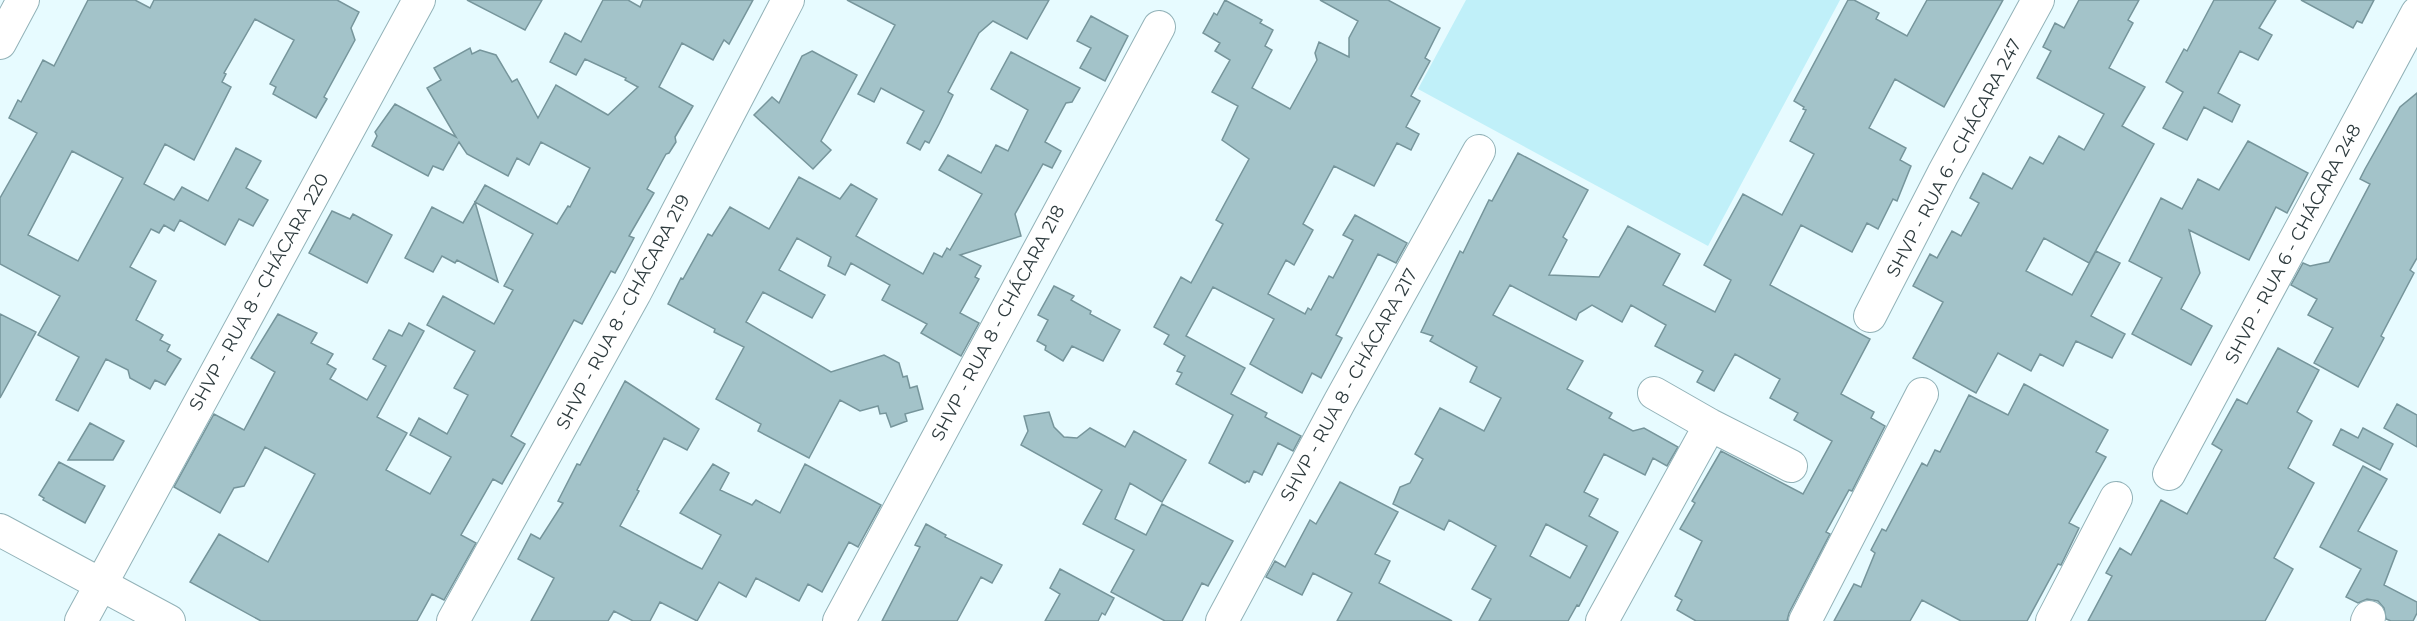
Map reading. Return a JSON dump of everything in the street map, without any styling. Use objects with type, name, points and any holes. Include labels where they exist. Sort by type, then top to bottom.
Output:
[{"type":"street","points":[[0,43],[23,0]]},
{"type":"street","name":"SHVP - RUA 8 - CHÁCARA 220","points":[[81,621],[419,0]]},
{"type":"street","name":"SHVP - RUA 8 - CHÁCARA 219","points":[[453,621],[635,293],[788,0]]},
{"type":"street","name":"SHVP - RUA 6 - CHÁCARA 247","points":[[1870,316],[1943,174],[2038,0]]},
{"type":"street","name":"SHVP - RUA 6 - CHÁCARA 248","points":[[2169,474],[2417,13]]},
{"type":"street","name":"SHVP - RUA 8 - CHÁCARA 218","points":[[839,621],[1159,27]]},
{"type":"street","name":"SHVP - RUA 8 - CHÁCARA 217","points":[[1222,621],[1340,401],[1479,151]]},
{"type":"street","points":[[1654,393],[1710,425],[1791,466]]},
{"type":"street","points":[[1805,621],[1922,394]]},
{"type":"street","points":[[1602,621],[1710,425]]},
{"type":"street","points":[[2052,621],[2116,498]]},
{"type":"street","points":[[0,530],[169,621]]},
{"type":"shaded area","points":[[1466,0],[1840,0],[1708,246],[1418,89]]},
{"type":"building","points":[[88,0],[135,0],[150,8],[154,0],[337,0],[359,12],[351,28],[355,40],[324,97],[327,99],[316,118],[273,94],[276,87],[270,84],[294,40],[255,19],[224,73],[226,74],[222,82],[231,87],[194,160],[165,144],[144,184],[174,200],[182,187],[208,201],[236,148],[261,161],[246,188],[268,200],[253,226],[239,219],[225,245],[180,220],[174,231],[164,225],[159,233],[151,229],[130,267],[156,281],[136,320],[163,335],[160,340],[170,345],[167,351],[181,359],[165,385],[155,380],[150,389],[130,378],[128,370],[106,359],[78,411],[56,400],[79,357],[38,335],[60,296],[0,264],[0,198],[37,133],[9,118],[18,100],[21,102],[43,60],[54,66]],"holes":[[[72,151],[123,178],[78,261],[28,235]]]},
{"type":"building","points":[[467,0],[542,0],[525,30]]},
{"type":"building","points":[[603,0],[628,0],[640,7],[643,0],[753,0],[729,44],[724,40],[713,60],[682,43],[659,87],[693,106],[675,137],[676,142],[666,154],[647,189],[654,193],[629,236],[634,238],[615,273],[611,271],[582,324],[574,320],[511,436],[525,444],[502,484],[493,479],[461,535],[476,543],[444,600],[432,594],[417,621],[261,621],[190,582],[219,534],[268,562],[315,474],[265,447],[244,486],[234,488],[220,513],[174,487],[214,414],[244,430],[275,372],[251,358],[278,314],[317,333],[311,343],[333,354],[327,364],[336,369],[330,379],[367,400],[386,366],[373,359],[389,330],[402,336],[409,323],[424,331],[377,417],[407,433],[386,470],[430,494],[451,457],[410,435],[419,418],[447,434],[468,395],[454,388],[475,351],[427,325],[443,296],[494,324],[513,290],[504,286],[533,234],[475,202],[485,185],[557,224],[568,206],[570,207],[590,168],[541,142],[529,165],[517,158],[508,176],[467,154],[459,142],[443,170],[433,166],[428,176],[372,146],[377,136],[375,132],[395,104],[456,137],[427,88],[441,80],[434,68],[470,48],[472,54],[480,50],[496,55],[512,82],[517,79],[538,118],[556,85],[608,115],[638,87],[625,80],[626,78],[585,59],[576,75],[550,62],[565,33],[581,42]]},
{"type":"building","points":[[847,0],[1049,0],[1027,39],[993,21],[979,33],[948,92],[953,95],[939,124],[929,143],[925,141],[920,150],[907,143],[924,111],[881,88],[874,102],[858,94],[895,25]]},
{"type":"building","points":[[1225,0],[1262,20],[1260,23],[1273,30],[1265,46],[1272,50],[1252,88],[1290,109],[1317,60],[1315,53],[1319,42],[1349,57],[1349,38],[1358,21],[1320,0],[1388,0],[1440,28],[1425,58],[1430,61],[1411,96],[1420,101],[1406,127],[1419,134],[1411,150],[1397,143],[1374,186],[1334,166],[1303,224],[1313,230],[1294,265],[1286,260],[1268,294],[1305,314],[1308,308],[1311,310],[1329,276],[1333,278],[1353,240],[1343,235],[1355,215],[1407,243],[1396,263],[1378,254],[1336,335],[1342,338],[1321,378],[1312,373],[1302,393],[1250,364],[1274,319],[1213,287],[1186,336],[1245,368],[1231,394],[1267,413],[1265,417],[1301,436],[1293,451],[1278,443],[1262,475],[1254,471],[1249,482],[1245,483],[1209,463],[1233,415],[1176,384],[1182,373],[1177,371],[1185,356],[1164,344],[1169,335],[1154,327],[1181,277],[1191,283],[1223,224],[1216,220],[1249,159],[1222,140],[1238,106],[1212,92],[1230,60],[1215,51],[1220,43],[1203,33],[1214,13],[1217,15]]},
{"type":"building","points":[[1848,0],[1854,0],[1879,13],[1876,19],[1907,36],[1927,0],[2003,0],[1944,107],[1895,79],[1869,128],[1906,148],[1900,160],[1911,166],[1897,201],[1893,199],[1878,229],[1867,223],[1852,252],[1801,225],[1770,285],[1870,339],[1841,394],[1874,412],[1871,418],[1885,426],[1852,491],[1849,490],[1826,532],[1830,534],[1787,621],[1696,621],[1677,610],[1682,600],[1675,596],[1702,541],[1680,529],[1695,503],[1692,501],[1721,451],[1803,494],[1832,441],[1794,420],[1798,413],[1770,398],[1780,379],[1735,354],[1714,391],[1697,382],[1703,371],[1655,346],[1666,325],[1631,305],[1622,322],[1592,305],[1579,313],[1576,320],[1510,285],[1493,315],[1583,361],[1567,389],[1612,413],[1609,418],[1633,431],[1644,428],[1678,447],[1667,466],[1653,458],[1645,475],[1604,454],[1584,492],[1598,499],[1589,516],[1618,532],[1579,606],[1577,605],[1568,621],[1479,621],[1491,599],[1472,589],[1496,546],[1449,520],[1444,530],[1393,504],[1400,487],[1410,483],[1423,459],[1415,454],[1440,408],[1484,431],[1501,398],[1470,382],[1477,367],[1430,341],[1433,336],[1421,332],[1460,251],[1463,253],[1489,200],[1492,201],[1518,153],[1588,190],[1563,237],[1567,240],[1549,275],[1599,277],[1628,226],[1680,254],[1663,285],[1715,312],[1731,280],[1704,265],[1743,194],[1782,215],[1814,154],[1790,141],[1806,110],[1794,101]],"holes":[[[1546,524],[1587,546],[1570,578],[1530,556]]]},
{"type":"building","points":[[2079,0],[2139,0],[2128,20],[2133,23],[2109,68],[2145,87],[2122,126],[2154,144],[2089,263],[2044,238],[2026,271],[2072,295],[2096,251],[2120,263],[2091,316],[2125,334],[2112,358],[2076,341],[2063,366],[2040,354],[2031,371],[1998,353],[1976,393],[1913,358],[1943,302],[1913,286],[1930,254],[1937,258],[1952,231],[1961,236],[1979,203],[1970,198],[1983,173],[2012,189],[2030,157],[2043,164],[2059,136],[2084,150],[2104,114],[2037,78],[2051,51],[2043,47],[2055,23],[2064,28]]},
{"type":"building","points":[[2214,0],[2276,0],[2259,28],[2272,35],[2258,60],[2240,51],[2218,93],[2240,105],[2232,122],[2204,107],[2187,140],[2163,128],[2183,92],[2166,82],[2184,49],[2187,51]]},
{"type":"building","points":[[2301,0],[2374,0],[2362,23],[2357,21],[2353,28]]},
{"type":"building","points":[[1091,16],[1128,36],[1105,81],[1080,68],[1091,48],[1077,41]]},
{"type":"building","points":[[812,51],[857,75],[821,141],[831,150],[813,169],[754,115],[772,97],[779,103],[802,56]]},
{"type":"building","points":[[1011,52],[1080,88],[1072,102],[1066,103],[1045,142],[1061,151],[1052,168],[1043,164],[1015,214],[1021,236],[960,255],[981,266],[975,277],[979,279],[960,313],[979,323],[961,356],[921,333],[927,324],[882,300],[890,285],[851,263],[845,275],[828,266],[831,257],[797,238],[779,270],[825,295],[812,318],[763,292],[746,322],[831,372],[884,355],[899,363],[903,377],[907,376],[910,388],[917,386],[923,409],[905,414],[907,421],[891,427],[886,413],[880,414],[878,406],[860,411],[840,400],[809,458],[758,431],[761,424],[716,399],[744,347],[668,304],[708,234],[712,236],[730,207],[769,229],[799,177],[840,199],[851,184],[877,199],[856,236],[923,274],[934,253],[942,257],[947,248],[950,250],[982,194],[939,170],[948,155],[981,173],[996,145],[1008,151],[1028,110],[991,89]]},
{"type":"building","points":[[2417,93],[2417,258],[2410,270],[2414,273],[2381,336],[2384,338],[2358,387],[2314,363],[2333,328],[2308,315],[2317,299],[2291,285],[2303,263],[2310,266],[2329,262],[2370,184],[2360,179],[2365,169],[2400,107]]},
{"type":"building","points":[[2248,141],[2308,173],[2287,213],[2276,207],[2249,260],[2189,230],[2200,273],[2181,309],[2212,326],[2191,365],[2132,334],[2162,278],[2129,261],[2161,198],[2182,209],[2198,179],[2219,190]]},
{"type":"building","points":[[475,202],[498,282],[457,260],[455,263],[442,256],[433,272],[405,258],[432,207],[463,223]]},
{"type":"building","points":[[332,211],[350,219],[353,214],[392,235],[367,283],[309,253]]},
{"type":"building","points":[[1054,286],[1074,296],[1071,300],[1091,311],[1090,314],[1120,330],[1103,361],[1072,346],[1063,361],[1045,350],[1046,346],[1037,341],[1048,320],[1038,315]]},
{"type":"building","points":[[0,314],[36,332],[0,398]]},
{"type":"building","points":[[2278,348],[2319,370],[2297,412],[2312,421],[2288,468],[2314,483],[2274,558],[2293,569],[2265,621],[2088,621],[2112,576],[2106,573],[2120,548],[2131,555],[2161,500],[2187,514],[2222,450],[2212,444],[2237,399],[2247,404]]},
{"type":"building","points":[[625,381],[699,429],[687,450],[664,438],[620,526],[702,569],[721,535],[680,513],[713,464],[729,473],[720,490],[752,505],[756,500],[780,513],[805,464],[881,505],[858,547],[849,542],[822,592],[808,584],[799,601],[756,578],[746,597],[719,582],[697,621],[660,602],[650,621],[633,621],[614,611],[608,621],[531,621],[554,578],[518,559],[531,534],[540,539],[563,503],[558,501]]},
{"type":"building","points":[[2024,384],[2108,430],[2096,452],[2106,457],[2069,523],[2079,528],[2061,565],[2058,564],[2027,621],[1961,621],[1922,600],[1910,621],[1834,621],[1854,584],[1861,587],[1875,553],[1871,550],[1882,529],[1886,531],[1922,463],[1927,466],[1935,450],[1940,452],[1969,395],[2008,415]]},
{"type":"building","points":[[2397,404],[2417,415],[2417,447],[2384,428]]},
{"type":"building","points":[[1049,412],[1054,427],[1064,437],[1077,438],[1090,428],[1125,447],[1134,431],[1186,460],[1162,502],[1130,483],[1115,519],[1146,535],[1162,504],[1233,541],[1208,586],[1202,583],[1182,621],[1165,621],[1111,592],[1134,550],[1083,524],[1102,490],[1021,445],[1028,431],[1024,416]]},
{"type":"building","points":[[90,423],[124,441],[113,460],[68,460]]},
{"type":"building","points":[[2363,428],[2393,444],[2380,470],[2333,445],[2341,429],[2358,438]]},
{"type":"building","points":[[59,462],[105,486],[85,523],[43,500],[44,498],[39,495]]},
{"type":"building","points":[[2363,466],[2387,479],[2358,531],[2397,551],[2384,585],[2417,602],[2417,613],[2413,621],[2391,621],[2386,619],[2384,608],[2378,601],[2367,599],[2358,603],[2346,597],[2361,569],[2320,547]]},
{"type":"building","points":[[1340,482],[1398,512],[1375,554],[1390,561],[1379,583],[1452,621],[1337,621],[1352,593],[1313,573],[1302,595],[1266,577],[1275,561],[1285,567],[1310,520],[1316,524]]},
{"type":"building","points":[[926,524],[946,535],[945,537],[1002,565],[992,583],[981,577],[957,621],[882,621],[920,547],[915,545]]},
{"type":"building","points":[[1060,569],[1114,598],[1105,615],[1102,613],[1098,621],[1045,621],[1060,594],[1050,588]]}]
